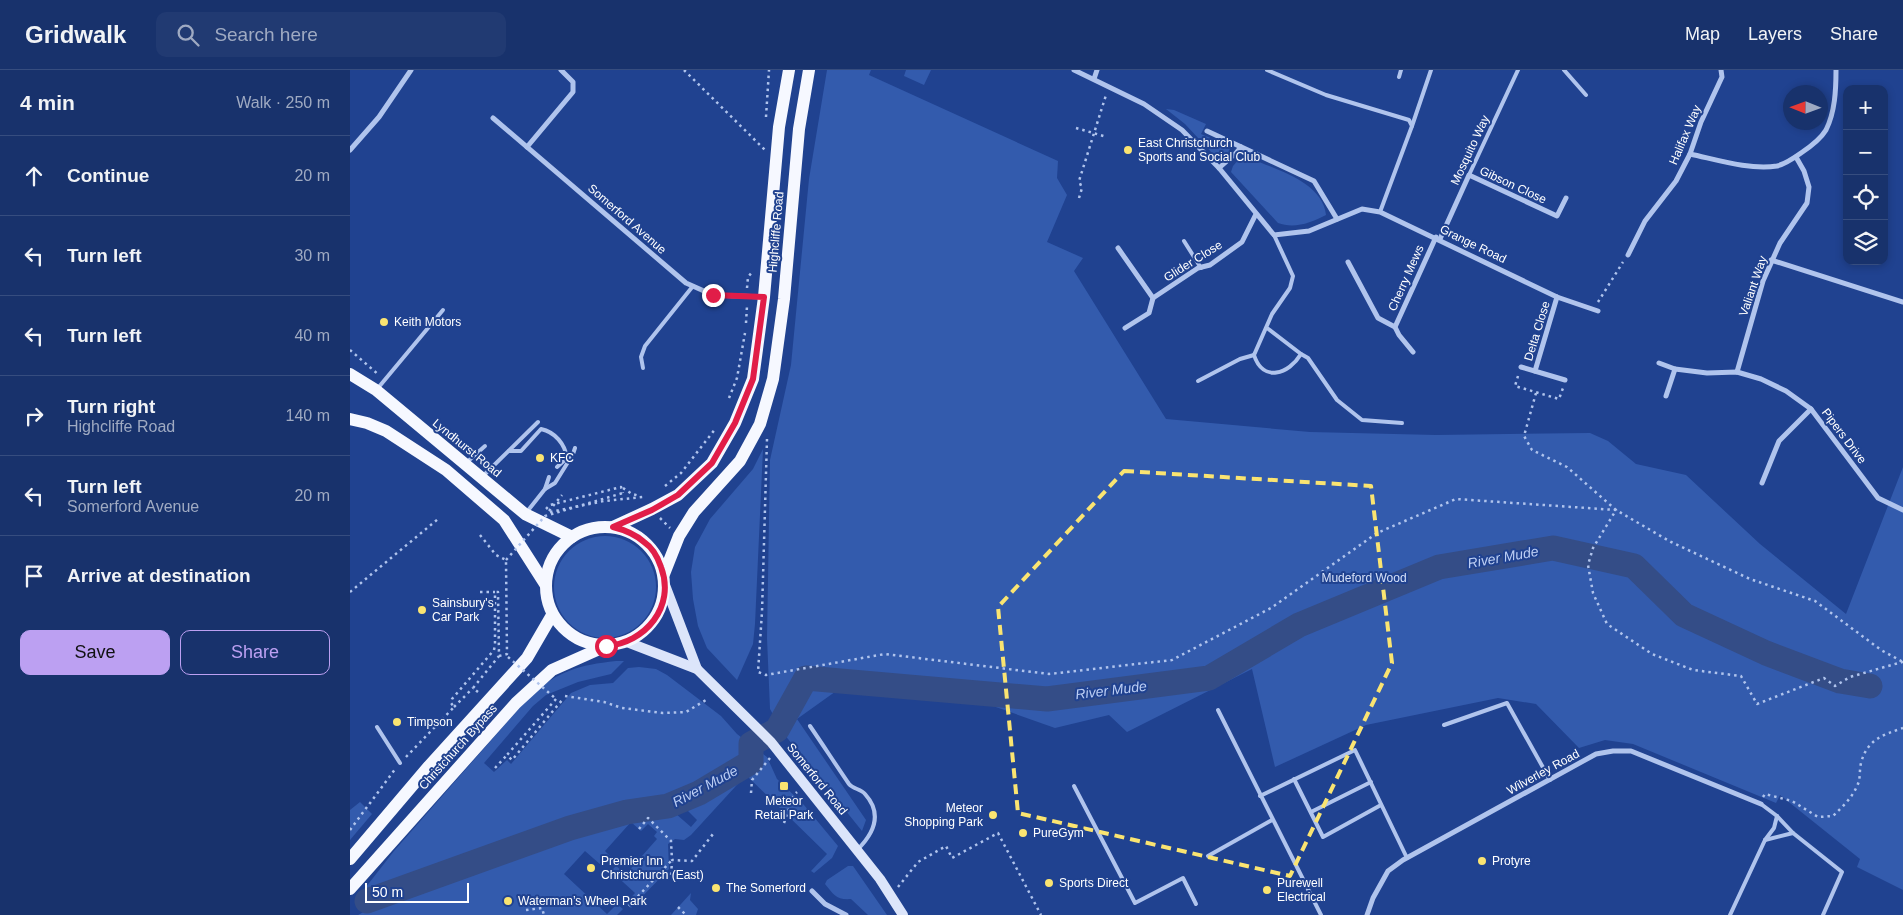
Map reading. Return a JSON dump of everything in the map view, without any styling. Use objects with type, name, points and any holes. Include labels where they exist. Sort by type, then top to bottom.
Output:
[{"type":"main road","name":"Highcliffe Road","points":[[613,527],[652,510],[678,495],[712,463],[735,423],[753,379],[764,297],[779,127],[789,70]]},
{"type":"main road","name":"Highcliffe Road","points":[[664,580],[679,536],[694,512],[740,461],[760,424],[773,379],[784,299],[800,129],[809,70]]},
{"type":"main road","name":"Lyndhurst Road","points":[[350,374],[376,390],[464,465],[526,514],[572,537]]},
{"type":"main road","points":[[350,419],[386,432],[446,470],[504,520],[545,584]]},
{"type":"main road","points":[[613,527],[631,532],[646,542],[657,557],[664,580],[662,603],[655,620],[642,633],[627,642],[606,646],[589,644],[574,638],[562,628],[552,615],[547,600],[545,584],[549,566],[558,549],[572,537],[584,530],[613,527]]},
{"type":"main road","name":"Somerford Road","points":[[664,580],[698,669],[774,746],[856,850],[903,915]]},
{"type":"main road","name":"Christchurch Bypass","points":[[350,859],[429,766],[527,658],[552,615]]},
{"type":"main road","name":"Somerford Road","points":[[627,642],[698,669]]},
{"type":"main road","name":"Christchurch Bypass","points":[[350,889],[516,703],[552,670],[606,646]]},
{"type":"street","points":[[350,150],[367,132],[411,70]]},
{"type":"street","points":[[527,147],[572,92],[573,82],[561,70]]},
{"type":"street","points":[[1074,70],[1144,104],[1182,130],[1219,168],[1274,235]]},
{"type":"street","points":[[1094,79],[1097,70]]},
{"type":"street","name":"Halifax Way","points":[[1628,255],[1645,221],[1676,181],[1690,154],[1701,122],[1722,77],[1721,70]]},
{"type":"street","points":[[1690,154],[1724,162],[1766,167],[1780,166],[1796,157],[1817,141],[1826,130],[1834,101],[1836,70]]},
{"type":"street","name":"Somerford Avenue","points":[[493,118],[686,283],[713,295],[764,297]]},
{"type":"street","points":[[1207,131],[1314,181],[1337,219]]},
{"type":"street","points":[[1219,168],[1240,147]]},
{"type":"street","name":"Valiant Way","points":[[1737,372],[1763,281],[1771,260],[1806,202],[1809,187],[1804,171],[1796,157]]},
{"type":"street","name":"Gibson Close","points":[[1469,175],[1557,216],[1566,198]]},
{"type":"street","name":"Mosquito Way","points":[[1438,238],[1469,175]]},
{"type":"street","name":"Grange Road","points":[[1274,235],[1309,231],[1362,209],[1380,212],[1438,238],[1557,297],[1596,310]]},
{"type":"street","name":"Glider Close","points":[[1125,328],[1149,312],[1153,298],[1201,268],[1210,265],[1242,242],[1256,214]]},
{"type":"street","name":"Cherry Mews","points":[[1395,327],[1438,238]]},
{"type":"street","points":[[1118,248],[1153,298]]},
{"type":"street","points":[[1771,260],[1903,302]]},
{"type":"street","name":"Cherry Mews","points":[[1348,262],[1378,318],[1395,327],[1413,352]]},
{"type":"street","name":"Delta Close","points":[[1535,371],[1557,297]]},
{"type":"street","name":"Pipers Drive","points":[[1659,363],[1675,369],[1707,373],[1737,372],[1761,379],[1786,391],[1810,410],[1878,498],[1903,510]]},
{"type":"street","name":"Delta Close","points":[[1521,367],[1565,380]]},
{"type":"street","points":[[1666,396],[1675,369]]},
{"type":"street","points":[[1762,483],[1779,440],[1810,410]]},
{"type":"street","name":"Wilverley Road","points":[[1367,915],[1373,898],[1388,871],[1407,858],[1596,754],[1631,751],[1761,804]]},
{"type":"street","points":[[812,891],[825,904],[846,915]]},
{"type":"lane","points":[[1267,70],[1326,95],[1409,120],[1412,126]]},
{"type":"lane","points":[[1399,77],[1401,70]]},
{"type":"lane","points":[[1380,212],[1431,70]]},
{"type":"lane","name":"Mosquito Way","points":[[1469,175],[1518,70]]},
{"type":"lane","points":[[1564,70],[1586,95]]},
{"type":"lane","points":[[1274,235],[1292,276],[1290,288],[1272,314],[1254,355],[1260,368],[1265,372],[1275,373],[1286,369],[1297,361],[1301,354]]},
{"type":"lane","points":[[1184,241],[1201,268]]},
{"type":"lane","points":[[643,368],[641,356],[645,346],[693,286]]},
{"type":"lane","points":[[376,390],[443,310]]},
{"type":"lane","points":[[1267,328],[1308,358],[1336,400],[1362,420],[1402,423]]},
{"type":"lane","points":[[1198,382],[1240,359],[1254,355]]},
{"type":"lane","points":[[482,478],[538,422]]},
{"type":"lane","points":[[510,451],[522,451],[541,429],[550,431],[565,448],[567,458],[557,466]]},
{"type":"lane","points":[[464,465],[485,446]]},
{"type":"lane","points":[[545,489],[555,483],[575,448]]},
{"type":"lane","points":[[526,514],[545,489],[549,477]]},
{"type":"lane","points":[[1444,725],[1507,703],[1550,780]]},
{"type":"lane","points":[[1218,710],[1320,915]]},
{"type":"lane","points":[[810,726],[852,787],[864,793],[873,810],[875,823],[870,836],[856,850]]},
{"type":"lane","points":[[376,727],[400,763]]},
{"type":"lane","points":[[1260,796],[1355,750],[1407,858]]},
{"type":"lane","points":[[1294,779],[1323,837],[1381,805]]},
{"type":"lane","points":[[1311,812],[1370,782]]},
{"type":"lane","points":[[1074,786],[1136,903],[1183,878],[1196,904]]},
{"type":"lane","points":[[1761,804],[1777,816],[1793,833],[1842,872],[1823,915]]},
{"type":"lane","points":[[1730,915],[1765,840],[1774,828],[1777,816]]},
{"type":"lane","points":[[1208,856],[1272,820]]},
{"type":"lane","points":[[1765,840],[1793,833]]},
{"type":"path","points":[[684,70],[765,150]]},
{"type":"path","points":[[1079,198],[1082,188],[1079,181],[1108,86]]},
{"type":"path","points":[[1076,128],[1107,137]]},
{"type":"path","points":[[1596,310],[1628,255]]},
{"type":"path","points":[[746,325],[747,296]]},
{"type":"path","points":[[728,404],[737,378],[745,332]]},
{"type":"path","points":[[350,350],[384,379]]},
{"type":"path","points":[[1521,367],[1515,386],[1536,393],[1559,399],[1565,380]]},
{"type":"path","points":[[1536,393],[1524,436],[1532,450],[1567,467],[1616,510],[1671,542],[1750,579],[1815,601],[1881,650],[1903,663]]},
{"type":"path","points":[[661,490],[681,473],[722,421]]},
{"type":"path","points":[[768,435],[758,672],[766,675],[885,654],[1050,674],[1172,660],[1271,608],[1377,533],[1456,499],[1616,510]]},
{"type":"path","points":[[546,516],[623,493],[622,487]]},
{"type":"path","points":[[632,494],[622,487],[550,505],[542,514],[604,501],[649,496]]},
{"type":"path","points":[[350,830],[400,763],[473,688],[499,656],[507,654],[506,560],[546,516],[562,495]]},
{"type":"path","points":[[1616,510],[1594,548],[1588,565],[1593,593],[1607,624],[1652,654],[1693,670],[1741,676],[1757,704],[1824,678],[1835,686],[1850,677],[1903,663]]},
{"type":"path","points":[[350,592],[438,518]]},
{"type":"path","points":[[480,535],[496,555],[506,560]]},
{"type":"path","points":[[480,592],[498,592],[499,656]]},
{"type":"path","points":[[454,707],[451,703],[452,699],[494,650],[496,645],[495,592]]},
{"type":"path","points":[[495,768],[556,699],[508,657],[502,664]]},
{"type":"path","points":[[473,688],[478,693],[484,686]]},
{"type":"path","points":[[507,755],[512,760],[564,697],[604,702],[627,710],[668,713],[686,712],[706,700]]},
{"type":"path","points":[[1763,798],[1765,794],[1792,801],[1818,817],[1833,816],[1848,802],[1858,784],[1861,763],[1870,743],[1886,734],[1903,728]]},
{"type":"path","points":[[751,793],[752,780],[774,746]]},
{"type":"path","points":[[784,823],[794,794],[805,785]]},
{"type":"path","points":[[639,829],[648,818],[671,841],[671,875]]},
{"type":"path","points":[[891,896],[918,862],[946,846],[952,858],[998,833],[1041,915]]},
{"type":"path","points":[[629,906],[672,860],[692,861],[713,834]]},
{"type":"path","points":[[678,907],[686,915]]},
{"type":"path","points":[[526,910],[542,908],[544,915]]},
{"type":"highlighted area","points":[[1124,471],[1371,486],[1392,663],[1290,876],[1018,813],[998,607]]},
{"type":"green space","name":"Mudeford Wood","points":[[827,70],[871,70],[869,75],[1058,161],[1057,178],[1067,195],[1047,242],[1083,258],[1074,271],[1166,419],[1310,432],[1436,435],[1590,433],[1608,441],[1636,464],[1686,475],[1760,544],[1846,614],[1903,467],[1903,890],[1857,867],[1860,859],[1780,795],[1776,803],[1633,744],[1605,740],[1579,748],[1536,704],[1498,698],[1366,725],[1275,767],[1252,669],[1127,732],[1109,715],[1055,728],[993,706],[922,692],[839,689],[797,719],[866,820],[862,831],[784,734],[770,709],[767,638],[770,460],[791,365],[809,179]]},
{"type":"green space","points":[[906,70],[931,70],[924,85],[904,76]]},
{"type":"green space","points":[[1166,109],[1174,110],[1206,124],[1201,134],[1227,145],[1230,148],[1228,155],[1217,156],[1212,153],[1185,124]]},
{"type":"green space","points":[[1240,158],[1249,158],[1272,167],[1307,185],[1323,204],[1326,215],[1296,225],[1278,223],[1231,172],[1233,166]]},
{"type":"green space","points":[[763,449],[753,644],[737,680],[707,648],[698,626],[691,572],[695,547],[710,519],[753,469]]},
{"type":"green space","points":[[605,536],[624,540],[641,551],[652,568],[656,587],[652,606],[641,623],[624,634],[605,638],[586,634],[569,623],[558,606],[554,587],[558,568],[569,551],[586,540]]},
{"type":"green space","points":[[624,661],[611,674],[578,682],[546,695],[533,706],[484,763],[494,772],[507,760],[511,764],[571,693],[590,685],[613,683],[628,668],[656,669],[667,675],[721,716],[737,734],[767,757],[777,779],[804,805],[838,846],[832,858],[814,873],[811,871],[827,854],[746,775],[691,835],[684,840],[675,839],[668,844],[669,869],[631,908],[626,903],[635,893],[611,871],[616,866],[626,874],[657,839],[654,836],[657,832],[648,824],[641,831],[631,822],[605,851],[610,856],[601,865],[585,851],[564,874],[607,914],[617,904],[623,909],[617,915],[358,915],[369,909],[363,906],[359,896],[394,851],[530,696],[540,687],[560,675],[580,667]],"holes":[[[679,802],[697,820],[691,827],[668,807]]]},
{"type":"green space","points":[[360,802],[372,814],[350,840],[350,810]]},
{"type":"green space","points":[[848,866],[853,866],[887,915],[868,915],[851,899],[842,899],[836,896],[825,884],[827,880]]},
{"type":"green space","points":[[691,893],[690,900],[698,909],[696,915],[671,915]]},
{"type":"waterway","name":"River Mude","points":[[367,901],[570,828],[627,812],[668,806],[699,793],[751,762],[751,744],[777,730],[806,678],[1047,699],[1209,678],[1299,625],[1439,567],[1553,548],[1634,566],[1684,615],[1766,653],[1840,681],[1870,686]]},
{"type":"place","name":"East Christchurch Sports and Social Club","points":[[1128,150]]},
{"type":"place","name":"Keith Motors","points":[[384,322]]},
{"type":"place","name":"KFC","points":[[540,458]]},
{"type":"place","name":"Sainsbury's Car Park","points":[[422,610]]},
{"type":"place","name":"Timpson","points":[[397,722]]},
{"type":"place","name":"Meteor Retail Park","points":[[784,786]]},
{"type":"place","name":"Meteor Shopping Park","points":[[993,815]]},
{"type":"place","name":"PureGym","points":[[1023,833]]},
{"type":"place","name":"Protyre","points":[[1482,861]]},
{"type":"place","name":"Premier Inn Christchurch (East)","points":[[591,868]]},
{"type":"place","name":"Sports Direct","points":[[1049,883]]},
{"type":"place","name":"The Somerford","points":[[716,888]]},
{"type":"place","name":"Purewell Electrical","points":[[1267,890]]},
{"type":"place","name":"Waterman’s Wheel Park","points":[[508,901]]},
{"type":"route","points":[[606,646],[627,642],[642,633],[655,620],[662,603],[665,585],[664,574],[657,557],[646,542],[631,532],[613,527],[652,510],[678,495],[712,463],[735,423],[753,379],[764,297],[713,295]]}]
